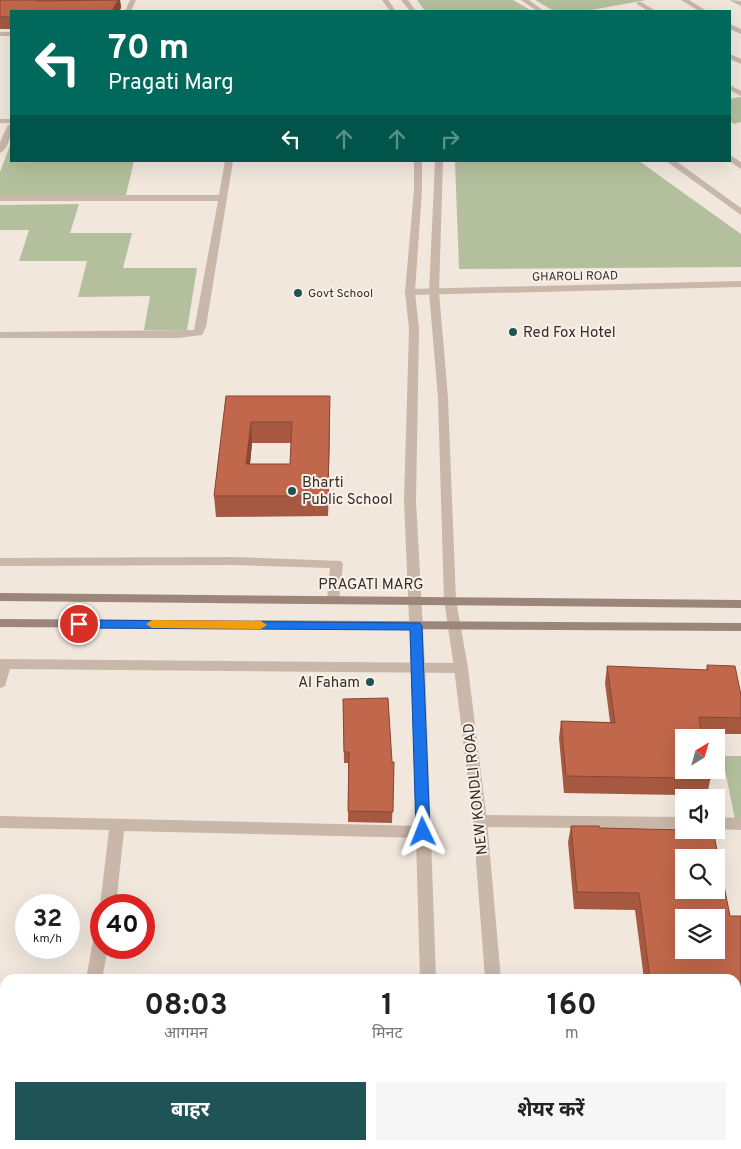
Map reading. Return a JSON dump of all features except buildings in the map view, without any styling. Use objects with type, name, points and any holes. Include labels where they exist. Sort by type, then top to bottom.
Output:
[{"type":"main road","name":"PRAGATI MARG","points":[[0,597],[741,604]]},
{"type":"main road","points":[[0,624],[741,627]]},
{"type":"street","points":[[404,0],[412,10]]},
{"type":"street","points":[[524,0],[539,10]]},
{"type":"street","points":[[684,0],[702,10]]},
{"type":"street","points":[[733,0],[741,4]]},
{"type":"street","points":[[638,3],[651,10]]},
{"type":"street","points":[[0,151],[10,129]]},
{"type":"street","points":[[0,335],[183,335],[198,333],[201,328],[229,162]]},
{"type":"street","points":[[418,162],[418,190],[410,292],[414,329],[410,501],[418,666],[428,974]]},
{"type":"street","name":"NEW KONDLI ROAD","points":[[439,162],[434,292],[443,398],[450,600],[461,668],[480,821],[493,974]]},
{"type":"street","points":[[671,162],[741,212]]},
{"type":"street","points":[[0,198],[223,198]]},
{"type":"street","points":[[727,203],[741,200]]},
{"type":"street","name":"GHAROLI ROAD","points":[[410,292],[741,284]]},
{"type":"street","points":[[0,562],[233,561],[336,564],[333,600]]},
{"type":"street","points":[[0,683],[3,664],[418,666],[461,668]]},
{"type":"street","points":[[480,821],[675,823]]},
{"type":"street","points":[[0,822],[423,832]]},
{"type":"street","points":[[725,823],[741,824]]},
{"type":"street","points":[[109,894],[117,826]]},
{"type":"street","points":[[95,974],[98,959]]},
{"type":"green space","points":[[417,0],[513,0],[530,10],[424,10]]},
{"type":"green space","points":[[535,0],[646,0],[591,10],[552,10]]},
{"type":"green space","points":[[741,97],[741,122],[734,124],[731,122],[731,99]]},
{"type":"green space","points":[[10,146],[10,162],[134,162],[126,195],[0,196],[0,172]]},
{"type":"green space","points":[[455,162],[640,162],[741,234],[741,267],[459,269]]},
{"type":"green space","points":[[79,204],[70,233],[132,233],[123,268],[197,268],[187,330],[144,330],[150,296],[78,297],[87,261],[19,261],[29,230],[0,230],[0,205]]},
{"type":"green space","points":[[725,756],[741,756],[741,824],[736,824],[725,771]]},
{"type":"slow traffic","points":[[152,624],[261,625]]},
{"type":"place","name":"Govt School","points":[[298,293]]},
{"type":"place","name":"Red Fox Hotel","points":[[513,332]]},
{"type":"place","name":"Bharti Public School","points":[[292,491]]},
{"type":"place","name":"Al Faham","points":[[370,682]]},
{"type":"route","points":[[79,624],[416,626],[423,832]]}]
